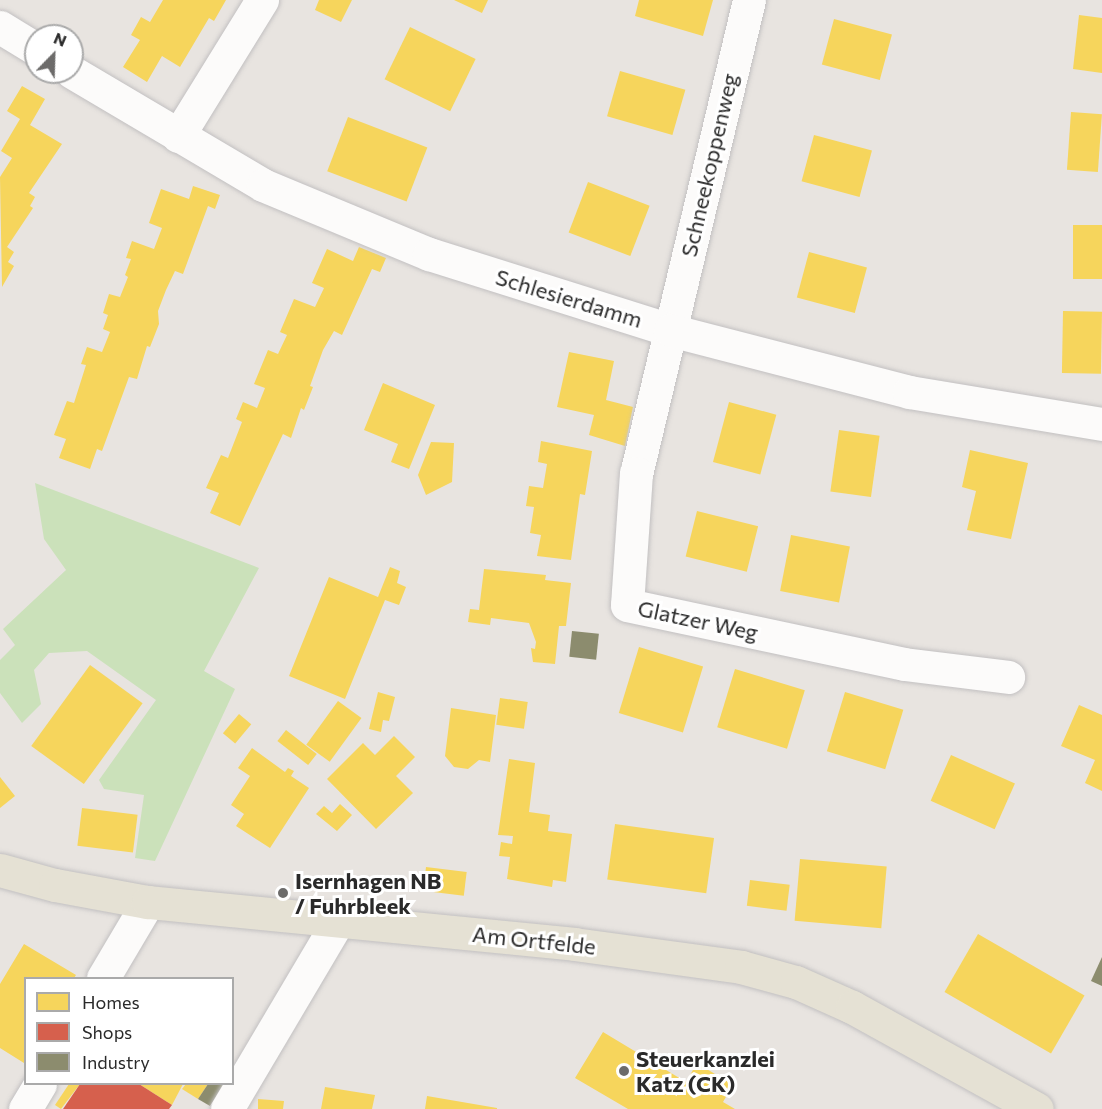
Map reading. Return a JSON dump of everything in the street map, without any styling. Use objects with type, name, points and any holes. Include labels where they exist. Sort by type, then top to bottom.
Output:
[{"type":"main road","name":"Am Ortfelde","points":[[0,870],[55,885],[148,902],[690,957],[741,967],[796,982],[852,1006],[1037,1109]]},
{"type":"street","points":[[178,136],[261,0]]},
{"type":"street","name":"Schneekoppenweg","points":[[670,330],[748,0]]},
{"type":"street","points":[[0,27],[24,42]]},
{"type":"street","name":"Schlesierdamm","points":[[84,79],[263,185],[429,254],[670,330],[909,392],[1102,424]]},
{"type":"street","name":"Glatzer Weg","points":[[670,330],[636,473],[627,605],[904,664],[1008,677]]},
{"type":"street","points":[[104,977],[148,902]]},
{"type":"street","points":[[227,1109],[339,921]]},
{"type":"street","points":[[25,1109],[39,1085]]},
{"type":"green space","points":[[35,483],[259,568],[204,671],[235,689],[155,861],[135,858],[144,795],[104,789],[99,780],[156,700],[87,651],[49,653],[34,670],[41,704],[22,723],[0,693],[0,660],[15,645],[3,629],[66,570],[44,539]]},
{"type":"building: Homes","points":[[163,0],[226,0],[214,21],[209,18],[180,67],[162,56],[147,82],[123,67],[140,40],[131,35],[141,17],[150,22]]},
{"type":"building: Homes","points":[[319,0],[352,0],[341,22],[315,10]]},
{"type":"building: Homes","points":[[454,0],[488,0],[482,13]]},
{"type":"building: Homes","points":[[639,0],[713,0],[703,36],[635,16]]},
{"type":"building: Homes","points":[[1079,15],[1102,18],[1102,73],[1073,69]]},
{"type":"building: Homes","points":[[834,19],[892,35],[880,80],[822,64]]},
{"type":"building: Homes","points":[[410,27],[476,59],[450,111],[385,79]]},
{"type":"building: Homes","points":[[620,71],[685,90],[672,135],[607,116]]},
{"type":"building: Homes","points":[[22,86],[45,99],[30,125],[62,144],[29,193],[35,197],[30,206],[33,208],[7,247],[14,252],[8,262],[14,266],[2,287],[0,177],[12,158],[1,151],[20,119],[7,111]]},
{"type":"building: Homes","points":[[1071,112],[1102,114],[1098,172],[1067,170]]},
{"type":"building: Homes","points":[[348,117],[427,147],[407,202],[327,171]]},
{"type":"building: Homes","points":[[814,135],[872,151],[860,197],[802,181]]},
{"type":"building: Homes","points":[[588,182],[650,206],[630,256],[569,232]]},
{"type":"building: Homes","points":[[193,186],[220,195],[215,209],[208,206],[183,274],[175,271],[166,290],[158,311],[159,324],[150,347],[147,346],[137,379],[129,377],[102,451],[97,449],[90,469],[59,458],[66,439],[54,435],[67,401],[74,403],[86,365],[81,364],[87,347],[102,352],[110,332],[103,329],[108,315],[103,313],[109,294],[120,297],[128,277],[125,275],[131,259],[126,258],[132,241],[154,249],[162,228],[149,223],[161,189],[189,199]]},
{"type":"building: Homes","points":[[1073,225],[1102,225],[1102,279],[1073,279]]},
{"type":"building: Homes","points":[[359,247],[386,258],[380,272],[372,269],[342,335],[334,331],[323,350],[310,386],[313,387],[304,410],[301,408],[291,438],[283,434],[240,526],[210,513],[219,493],[206,488],[221,455],[228,458],[242,422],[236,419],[243,402],[257,408],[265,388],[254,384],[268,350],[278,354],[287,335],[280,332],[294,299],[315,307],[324,288],[312,283],[327,249],[353,261]]},
{"type":"building: Homes","points":[[809,252],[867,268],[855,313],[797,297]]},
{"type":"building: Homes","points":[[1063,311],[1102,312],[1101,374],[1062,373]]},
{"type":"building: Homes","points":[[569,352],[614,361],[606,400],[633,407],[625,446],[589,435],[594,415],[557,407]]},
{"type":"building: Homes","points":[[383,383],[435,405],[409,469],[391,462],[398,444],[364,430]]},
{"type":"building: Homes","points":[[729,402],[776,415],[760,475],[713,462]]},
{"type":"building: Homes","points":[[839,430],[880,436],[871,497],[830,491]]},
{"type":"building: Homes","points":[[541,441],[592,451],[585,495],[580,494],[571,560],[537,556],[541,535],[530,533],[534,507],[526,506],[529,486],[543,488],[547,464],[538,462]]},
{"type":"building: Homes","points":[[431,442],[454,443],[452,482],[426,495],[418,475]]},
{"type":"building: Homes","points":[[970,450],[1028,463],[1011,539],[967,530],[976,491],[962,487]]},
{"type":"building: Homes","points":[[697,511],[758,526],[747,572],[686,557]]},
{"type":"building: Homes","points":[[791,535],[850,546],[839,602],[780,591]]},
{"type":"building: Homes","points":[[390,567],[400,571],[397,583],[406,587],[399,605],[385,600],[345,699],[289,676],[329,577],[378,597]]},
{"type":"building: Homes","points":[[484,569],[546,575],[545,580],[571,583],[566,626],[559,626],[555,664],[533,662],[531,648],[535,649],[536,642],[529,623],[491,618],[490,625],[468,622],[470,609],[479,610]]},
{"type":"building: Homes","points":[[639,647],[703,667],[683,733],[619,713]]},
{"type":"building: Homes","points":[[90,665],[143,703],[84,784],[31,746]]},
{"type":"building: Homes","points":[[735,669],[805,690],[787,749],[717,727]]},
{"type":"building: Homes","points":[[378,692],[395,697],[389,721],[383,720],[381,732],[369,729]]},
{"type":"building: Homes","points":[[845,692],[903,710],[885,769],[827,751]]},
{"type":"building: Homes","points":[[500,698],[528,702],[524,729],[496,725]]},
{"type":"building: Homes","points":[[338,701],[361,718],[330,762],[306,745]]},
{"type":"building: Homes","points":[[1079,705],[1102,715],[1102,791],[1085,783],[1095,760],[1061,746]]},
{"type":"building: Homes","points":[[451,708],[496,715],[490,762],[479,760],[468,769],[454,767],[445,756]]},
{"type":"building: Homes","points":[[239,714],[251,724],[235,743],[223,733]]},
{"type":"building: Homes","points":[[286,730],[317,754],[308,765],[277,741]]},
{"type":"building: Homes","points":[[394,736],[415,757],[396,776],[413,793],[376,829],[327,779],[363,743],[375,755]]},
{"type":"building: Homes","points":[[252,748],[285,772],[288,768],[294,771],[291,776],[309,788],[270,848],[236,826],[244,814],[231,805],[250,776],[238,768]]},
{"type":"building: Homes","points":[[951,755],[1015,783],[995,829],[931,801]]},
{"type":"building: Homes","points":[[509,759],[535,763],[529,812],[550,815],[548,831],[572,834],[566,882],[553,880],[552,887],[507,879],[510,857],[499,856],[501,842],[512,844],[513,836],[498,835]]},
{"type":"building: Homes","points":[[0,777],[15,796],[0,808]]},
{"type":"building: Homes","points":[[340,804],[352,815],[337,831],[316,814],[324,806],[332,813]]},
{"type":"building: Homes","points":[[82,808],[138,815],[133,853],[77,846]]},
{"type":"building: Homes","points":[[615,824],[714,838],[706,893],[607,879]]},
{"type":"building: Homes","points":[[800,859],[887,867],[881,928],[795,921]]},
{"type":"building: Homes","points":[[426,867],[467,872],[464,896],[423,891]]},
{"type":"building: Homes","points":[[750,880],[790,885],[787,911],[747,906]]},
{"type":"building: Homes","points":[[978,934],[1085,995],[1051,1054],[944,992]]},
{"type":"building: Homes","points":[[24,944],[76,975],[75,977],[24,977],[24,1063],[0,1048],[0,984]]},
{"type":"building: Homes","name":"Steuerkanzlei Katz (CK)","points":[[603,1032],[686,1082],[697,1063],[733,1085],[723,1102],[735,1109],[628,1109],[575,1078]]},
{"type":"building: Homes","points":[[68,1085],[79,1085],[61,1109],[55,1105]]},
{"type":"building: Homes","points":[[141,1085],[182,1085],[172,1105]]},
{"type":"building: Homes","points":[[185,1085],[207,1085],[198,1099],[182,1089]]},
{"type":"building: Homes","points":[[325,1087],[375,1095],[372,1109],[321,1109]]},
{"type":"building: Homes","points":[[427,1096],[497,1108],[497,1109],[425,1109]]},
{"type":"building: Homes","points":[[258,1099],[284,1101],[283,1109],[258,1109]]},
{"type":"building: Shops","points":[[79,1085],[141,1085],[172,1105],[169,1109],[63,1109]]},
{"type":"building: Industry","points":[[572,631],[599,634],[596,660],[569,657]]},
{"type":"building: Industry","points":[[1102,957],[1102,986],[1091,981]]},
{"type":"building: Industry","points":[[207,1085],[223,1085],[210,1106],[198,1099]]},
{"type":"place","name":"Isernhagen NB / Fuhrbleek","points":[[283,893]]},
{"type":"place","name":"Steuerkanzlei Katz (CK)","points":[[624,1071]]}]
